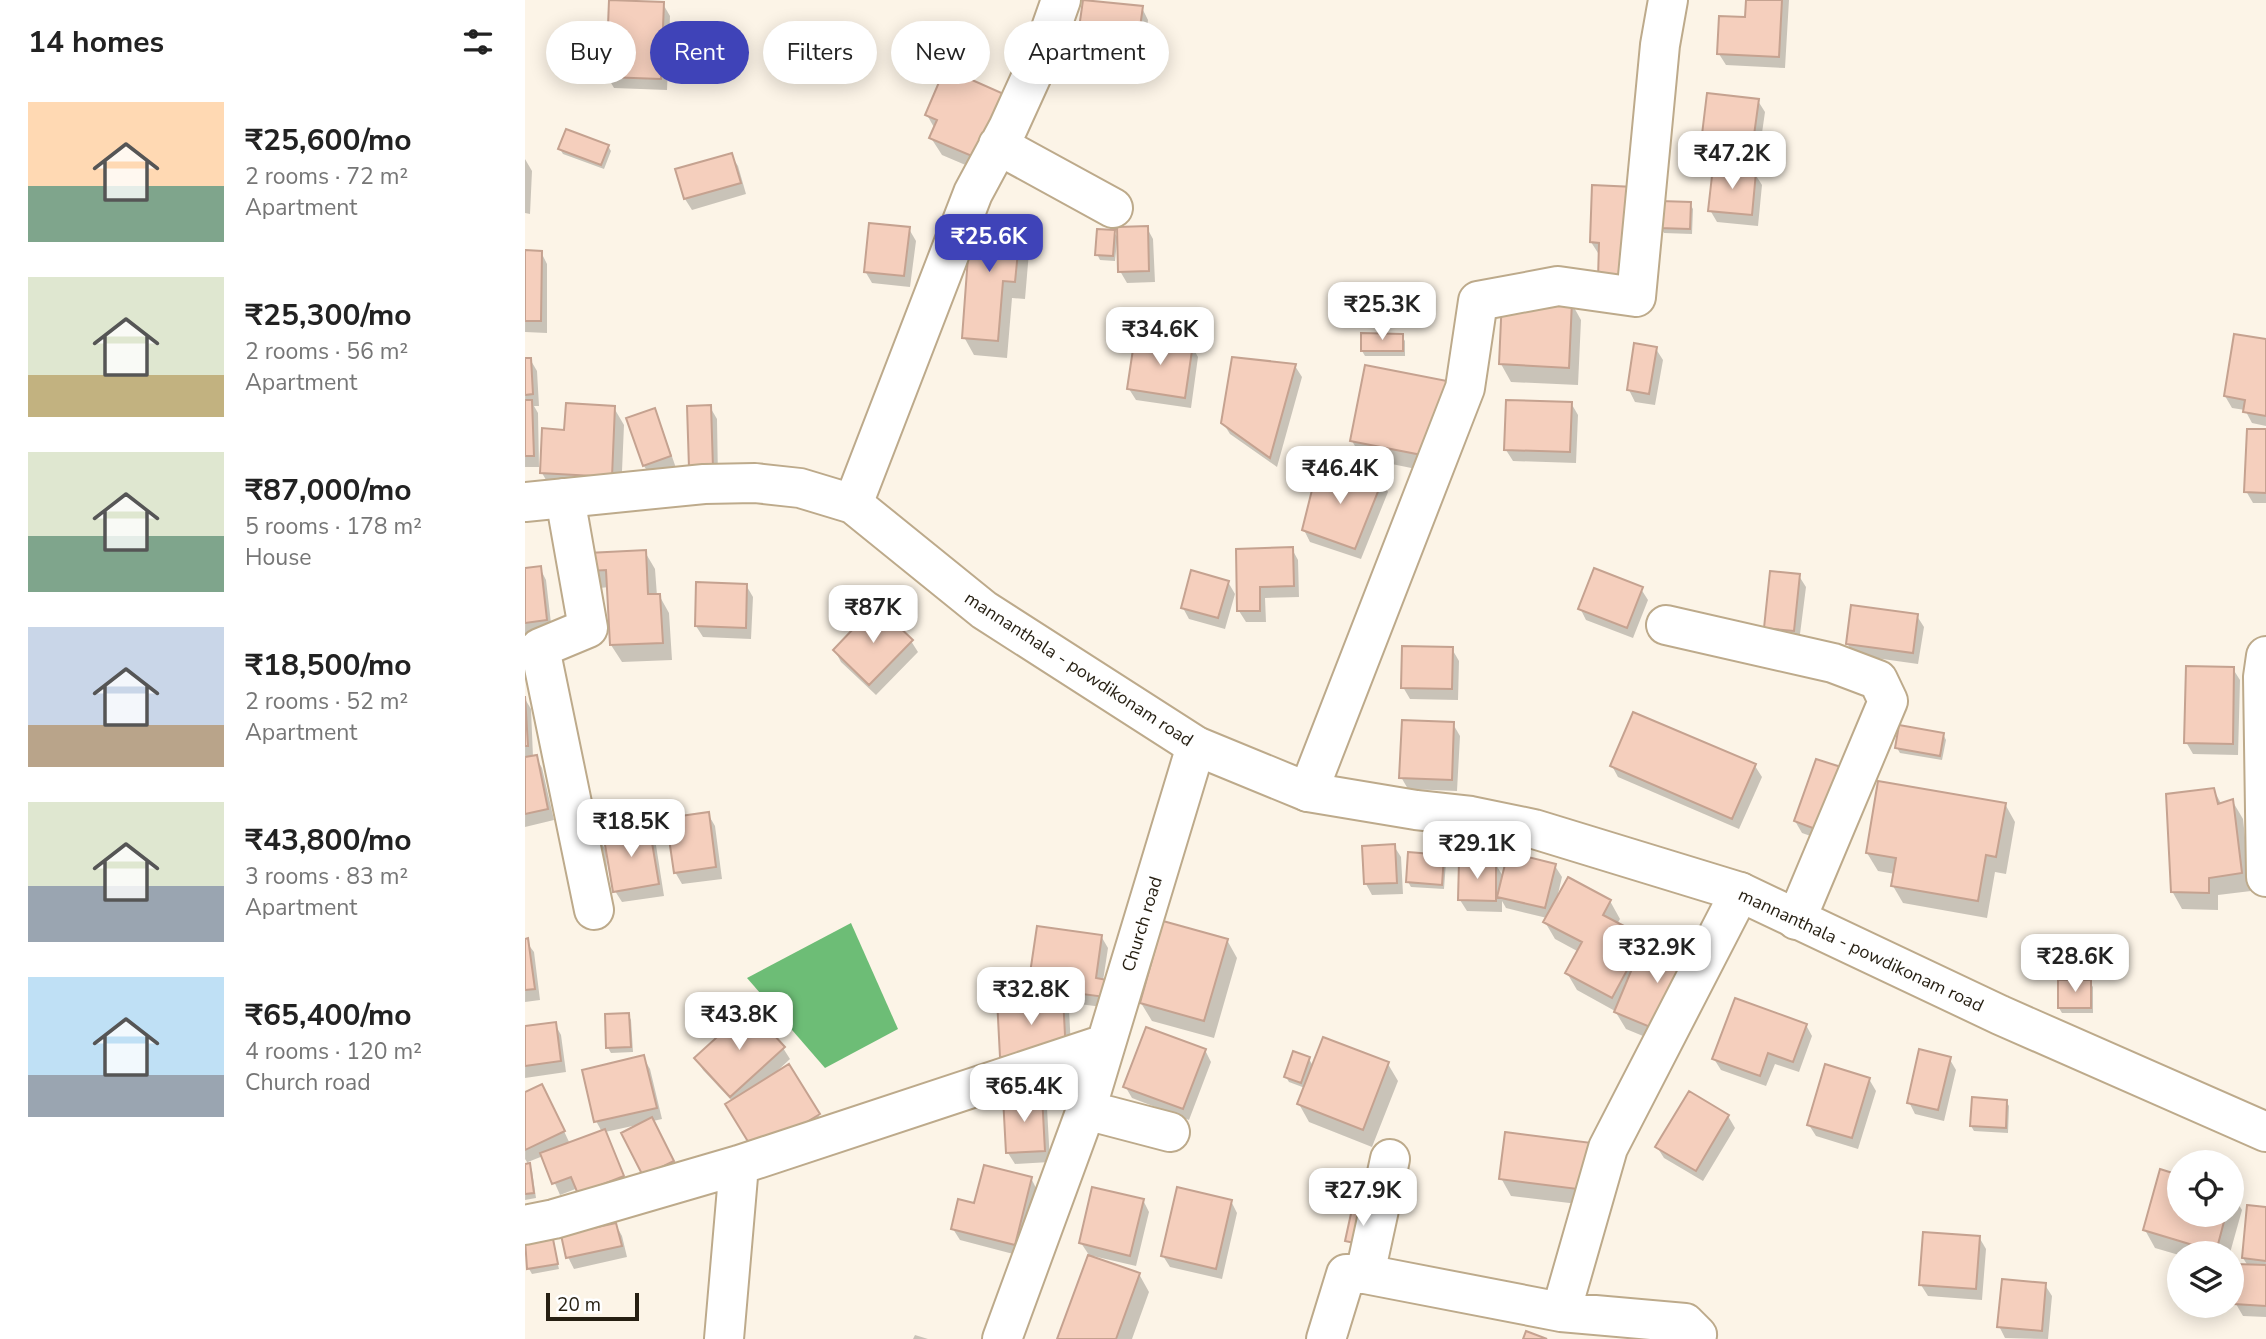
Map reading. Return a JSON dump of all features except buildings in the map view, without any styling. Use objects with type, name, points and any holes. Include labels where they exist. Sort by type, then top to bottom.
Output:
[{"type":"street","points":[[853,504],[973,193],[1043,51],[1061,0]]},
{"type":"street","points":[[1308,792],[1465,388],[1478,301],[1558,286],[1636,297],[1660,45],[1668,0]]},
{"type":"street","points":[[999,145],[1113,208]]},
{"type":"street","name":"mannanthala - powdikonam road","points":[[525,502],[705,484],[755,483],[800,488],[853,504],[984,610],[1196,746],[1308,792],[1471,816],[1534,830],[1740,892],[2000,1015],[2266,1132]]},
{"type":"street","points":[[565,498],[588,628],[540,648],[594,910]]},
{"type":"street","points":[[1666,625],[1833,663],[1878,680],[1888,701],[1796,920]]},
{"type":"street","points":[[2266,656],[2263,688],[2266,877]]},
{"type":"street","name":"Church road","points":[[1002,1339],[1086,1110],[1196,746]]},
{"type":"street","points":[[1561,1312],[1608,1148],[1740,892]]},
{"type":"street","points":[[525,1225],[740,1165],[1105,1044]]},
{"type":"street","points":[[1086,1110],[1170,1132]]},
{"type":"street","points":[[1365,1274],[1390,1159]]},
{"type":"street","points":[[724,1339],[740,1165]]},
{"type":"street","points":[[1326,1339],[1346,1274],[1365,1274],[1561,1312],[1685,1323],[1697,1335],[1696,1339]]},
{"type":"shaded area","points":[[851,923],[898,1029],[825,1068],[747,978]]}]
